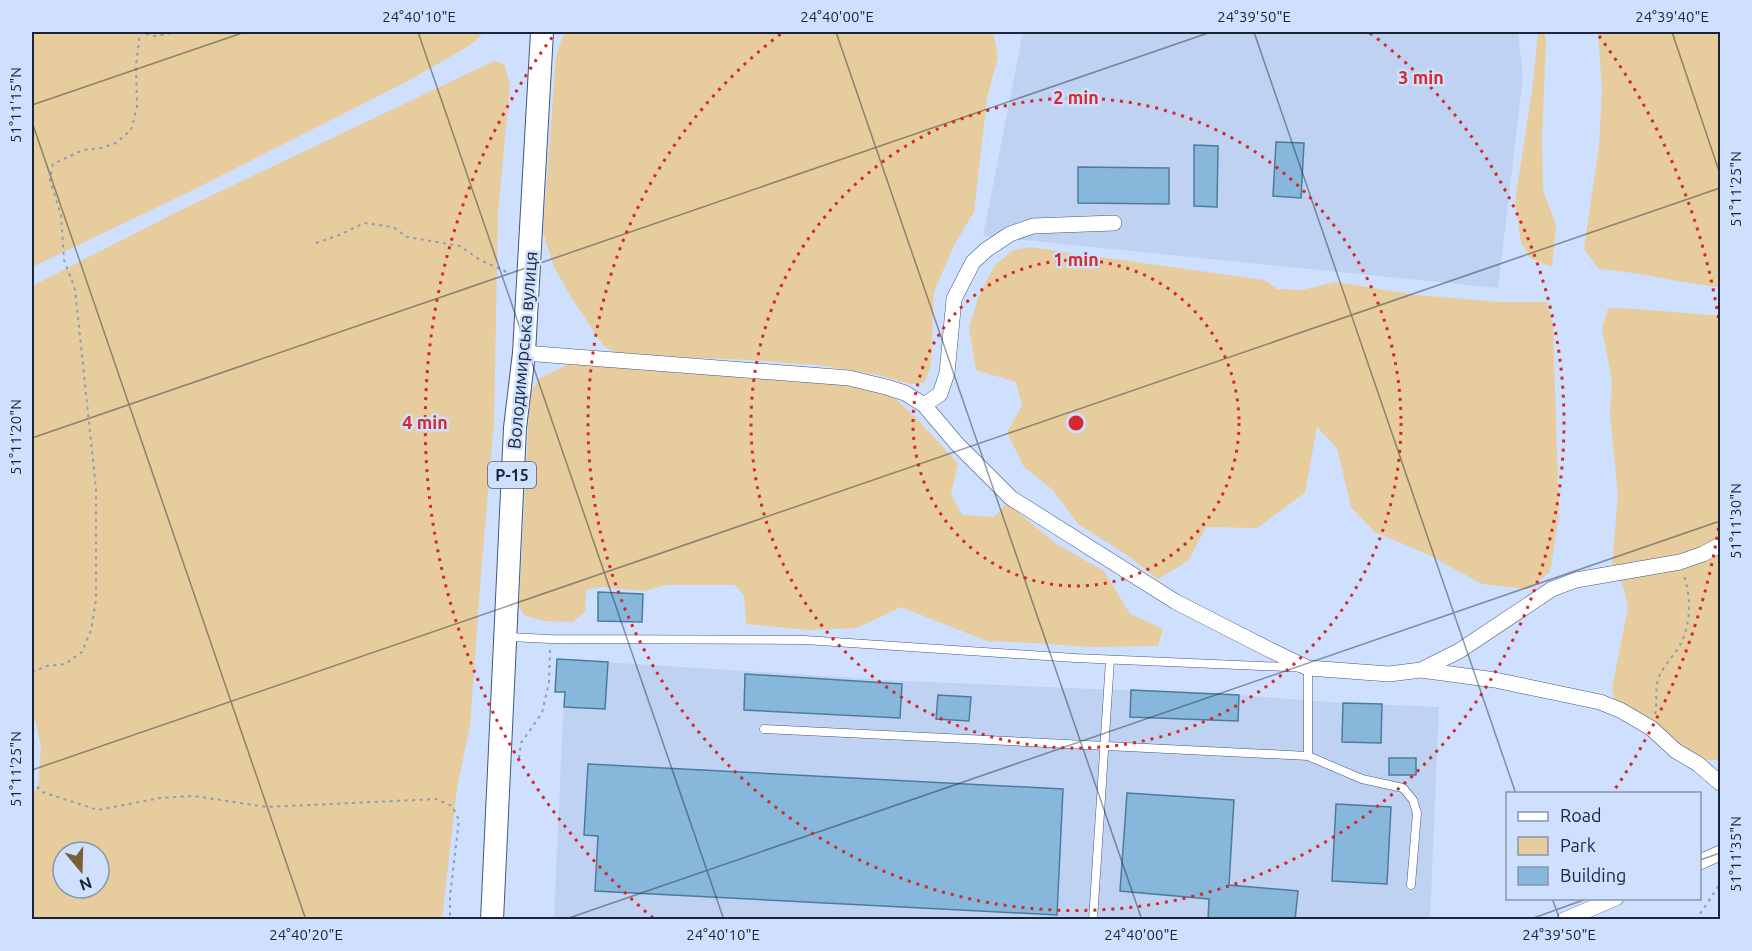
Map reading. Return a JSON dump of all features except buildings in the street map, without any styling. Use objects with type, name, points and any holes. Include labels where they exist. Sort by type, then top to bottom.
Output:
[{"type":"main road","name":"Володимирська вулиця","points":[[492,920],[515,428],[524,353],[542,32]]},
{"type":"street","points":[[924,405],[940,394],[947,372],[954,299],[973,262],[1010,234],[1033,226],[1114,223]]},
{"type":"street","points":[[524,353],[849,378],[905,393],[924,405],[957,444],[1011,498],[1176,602],[1270,650],[1308,668],[1389,674],[1421,670],[1495,680],[1600,702],[1620,710],[1651,728],[1720,783]]},
{"type":"street","points":[[1421,670],[1459,651],[1552,589],[1576,580],[1680,562],[1720,545]]},
{"type":"street","points":[[1701,862],[1720,852]]},
{"type":"street","points":[[1564,920],[1611,900]]},
{"type":"lane","points":[[504,637],[805,640],[1110,660],[1308,668],[1308,756]]},
{"type":"lane","points":[[1093,920],[1110,660]]},
{"type":"lane","points":[[764,729],[1308,756],[1362,779],[1403,788],[1413,800],[1417,813],[1411,885]]},
{"type":"path","points":[[32,672],[47,666],[65,664],[82,652],[91,630],[96,600],[96,489],[75,289],[64,260],[61,216],[50,180],[53,164],[83,150],[116,143],[131,130],[137,107],[136,65],[140,32],[154,36],[178,32]]},
{"type":"path","points":[[316,243],[338,236],[364,223],[393,227],[407,237],[460,246],[480,260],[528,282]]},
{"type":"path","points":[[1651,728],[1656,709],[1658,679],[1666,663],[1682,642],[1688,625],[1689,594],[1680,562]]},
{"type":"path","points":[[518,764],[521,743],[542,712],[549,682],[550,639]]},
{"type":"path","points":[[32,781],[42,792],[98,810],[160,798],[194,796],[267,807],[436,799],[452,806],[459,820],[450,896],[450,920]]},
{"type":"path","points":[[1696,920],[1720,884]]},
{"type":"shaded area","points":[[1023,32],[1518,32],[1523,77],[1498,288],[983,236]]},
{"type":"shaded area","points":[[557,659],[902,681],[1239,695],[1439,707],[1430,919],[554,920],[564,693],[555,692]]},
{"type":"green space","points":[[32,32],[485,32],[469,46],[406,82],[187,193],[32,267]]},
{"type":"green space","points":[[570,32],[993,32],[998,57],[987,98],[974,212],[954,245],[934,292],[931,364],[925,382],[910,384],[878,375],[826,366],[752,360],[618,355],[603,345],[554,267],[543,232],[556,57],[563,35]]},
{"type":"green space","points":[[1538,32],[1544,32],[1546,40],[1542,138],[1543,190],[1556,225],[1552,267],[1530,258],[1521,242],[1515,201],[1532,91]]},
{"type":"green space","points":[[1598,32],[1720,32],[1720,287],[1599,269],[1584,249],[1599,146],[1602,90]]},
{"type":"green space","points":[[494,61],[504,64],[510,85],[498,213],[494,422],[470,726],[457,788],[442,919],[32,919],[32,793],[38,786],[41,747],[35,719],[32,715],[32,286],[181,210]]},
{"type":"green space","points":[[1029,247],[1264,280],[1277,289],[1301,290],[1336,282],[1416,295],[1500,302],[1547,302],[1553,326],[1559,516],[1550,572],[1528,589],[1482,584],[1427,554],[1375,532],[1351,507],[1337,448],[1317,427],[1305,493],[1257,528],[1206,527],[1188,561],[1158,579],[1127,555],[1078,524],[1053,490],[1024,467],[1007,432],[1022,406],[1016,382],[976,370],[969,328],[979,295],[995,265],[1013,250]]},
{"type":"green space","points":[[1608,308],[1720,316],[1720,760],[1705,760],[1681,751],[1615,702],[1612,688],[1628,608],[1624,588],[1612,563],[1618,496],[1610,415],[1612,382],[1602,329]]},
{"type":"green space","points":[[569,364],[784,379],[856,386],[890,394],[958,463],[951,494],[962,515],[994,517],[1007,503],[1055,543],[1104,571],[1130,614],[1163,629],[1158,646],[1089,647],[987,641],[901,607],[857,628],[809,630],[746,624],[744,595],[734,585],[666,585],[644,591],[600,587],[586,590],[585,612],[573,622],[545,621],[525,616],[519,607],[530,393],[540,378]]}]
